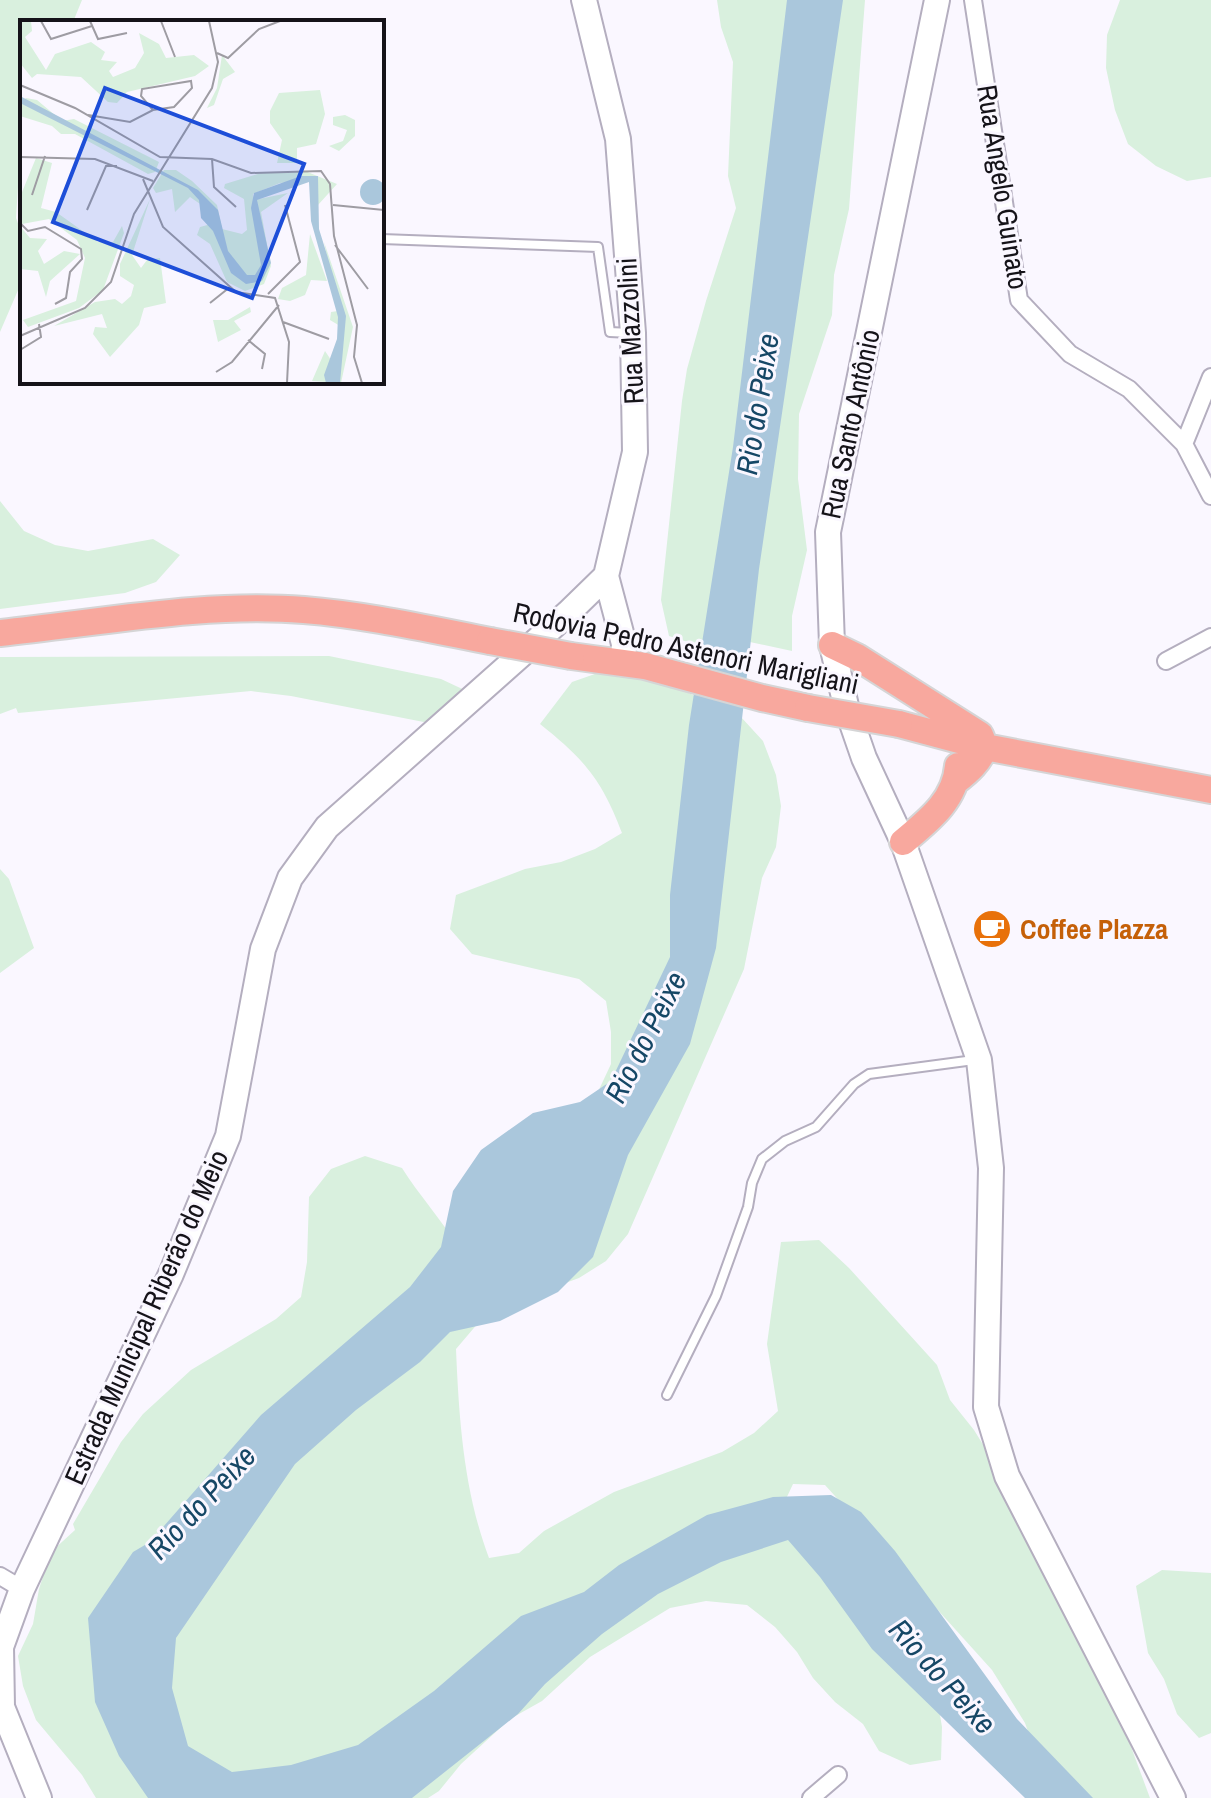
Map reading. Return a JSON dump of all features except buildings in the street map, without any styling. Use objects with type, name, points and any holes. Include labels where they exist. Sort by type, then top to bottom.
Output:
[{"type":"main road","name":"Rodovia Pedro Astenori Marigliani","points":[[0,633],[208,611],[302,610],[390,621],[571,656],[634,664],[762,698],[899,724],[985,747],[1211,790]]},
{"type":"main road","points":[[832,645],[965,722],[980,735],[985,747],[978,762],[956,781],[938,812],[903,842]]},
{"type":"main road","points":[[956,781],[958,739]]},
{"type":"street","name":"Rua Mazzolini","points":[[584,0],[618,139],[633,333],[635,452],[606,576],[624,644],[634,664]]},
{"type":"street","name":"Rua Santo Antônio","points":[[937,0],[828,532],[832,645],[846,706],[864,758],[903,842],[979,1060],[991,1168],[986,1407],[1007,1476],[1173,1798]]},
{"type":"street","name":"Rua Angelo Guinato","points":[[973,0],[1019,300],[1070,354],[1129,389],[1184,444],[1211,496]]},
{"type":"street","points":[[1184,444],[1211,377]]},
{"type":"street","name":"Estrada Municipal Riberão do Meio","points":[[39,1798],[2,1707],[1,1647],[22,1589],[171,1274],[228,1136],[263,949],[290,878],[327,827],[606,576]]},
{"type":"street","points":[[1166,661],[1211,637]]},
{"type":"street","points":[[0,1576],[22,1589]]},
{"type":"street","points":[[811,1798],[838,1775]]},
{"type":"lane","points":[[384,239],[598,247],[610,332],[633,333]]},
{"type":"lane","points":[[667,1395],[716,1296],[762,1159],[785,1141],[816,1127],[854,1084],[869,1074],[979,1060]]},
{"type":"green space","points":[[0,0],[82,0],[74,20],[20,20],[20,181],[16,218],[20,229],[20,286],[0,332]]},
{"type":"green space","points":[[717,0],[865,0],[849,209],[834,275],[832,315],[799,414],[798,479],[807,550],[792,616],[792,651],[731,638],[700,646],[669,636],[661,600],[687,369],[736,208],[728,176],[733,62],[721,27]]},
{"type":"green space","points":[[1120,0],[1211,0],[1211,177],[1187,181],[1156,166],[1128,144],[1115,110],[1106,68],[1107,35]]},
{"type":"green space","points":[[0,501],[24,531],[55,545],[88,551],[153,539],[180,555],[156,582],[125,593],[0,609]]},
{"type":"green space","points":[[329,656],[441,679],[473,694],[439,725],[251,691],[18,713],[16,708],[0,714],[0,657]]},
{"type":"green space","points":[[612,668],[647,674],[741,717],[763,741],[776,775],[781,806],[776,847],[762,878],[744,969],[628,1234],[606,1261],[579,1278],[505,1305],[479,1322],[456,1349],[468,1482],[489,1558],[519,1553],[544,1531],[614,1492],[722,1452],[754,1433],[778,1411],[767,1344],[781,1242],[819,1240],[849,1268],[937,1365],[950,1400],[974,1430],[1072,1588],[1150,1798],[1059,1798],[1037,1757],[1025,1723],[992,1670],[825,1485],[793,1484],[778,1516],[937,1697],[942,1727],[941,1760],[910,1765],[879,1751],[863,1724],[835,1702],[813,1678],[797,1652],[775,1627],[747,1605],[706,1601],[670,1608],[590,1657],[542,1701],[510,1719],[461,1764],[439,1791],[428,1798],[96,1798],[82,1775],[36,1720],[23,1686],[18,1656],[33,1624],[39,1589],[51,1552],[75,1530],[73,1524],[121,1442],[143,1414],[191,1370],[276,1319],[301,1297],[307,1262],[309,1197],[331,1169],[365,1156],[402,1168],[457,1245],[596,1096],[611,1064],[611,1032],[606,1001],[579,979],[472,954],[450,929],[456,895],[525,869],[561,862],[595,849],[622,833],[607,799],[590,772],[569,748],[540,724],[572,682]]},
{"type":"green space","points":[[0,869],[9,879],[34,948],[0,973]]},
{"type":"green space","points":[[1162,1570],[1211,1573],[1211,1733],[1199,1738],[1177,1714],[1164,1679],[1148,1653],[1136,1586]]},
{"type":"water","name":"Rio do Peixe","points":[[787,0],[843,0],[759,569],[716,948],[690,1044],[628,1155],[593,1257],[558,1292],[500,1321],[450,1332],[420,1362],[356,1410],[295,1464],[176,1638],[172,1688],[188,1746],[232,1772],[291,1765],[358,1745],[434,1691],[521,1616],[584,1592],[619,1565],[707,1515],[773,1497],[831,1495],[861,1512],[895,1551],[1017,1719],[1093,1798],[1025,1798],[872,1649],[820,1577],[788,1540],[721,1562],[658,1594],[602,1634],[545,1684],[518,1714],[412,1798],[148,1798],[119,1756],[95,1702],[88,1618],[133,1552],[150,1542],[261,1415],[410,1287],[441,1247],[453,1191],[481,1150],[533,1113],[580,1102],[611,1081],[670,957],[670,895],[689,725],[733,447]]},
{"type":"place","name":"Coffee Plazza","points":[[992,929]]}]
